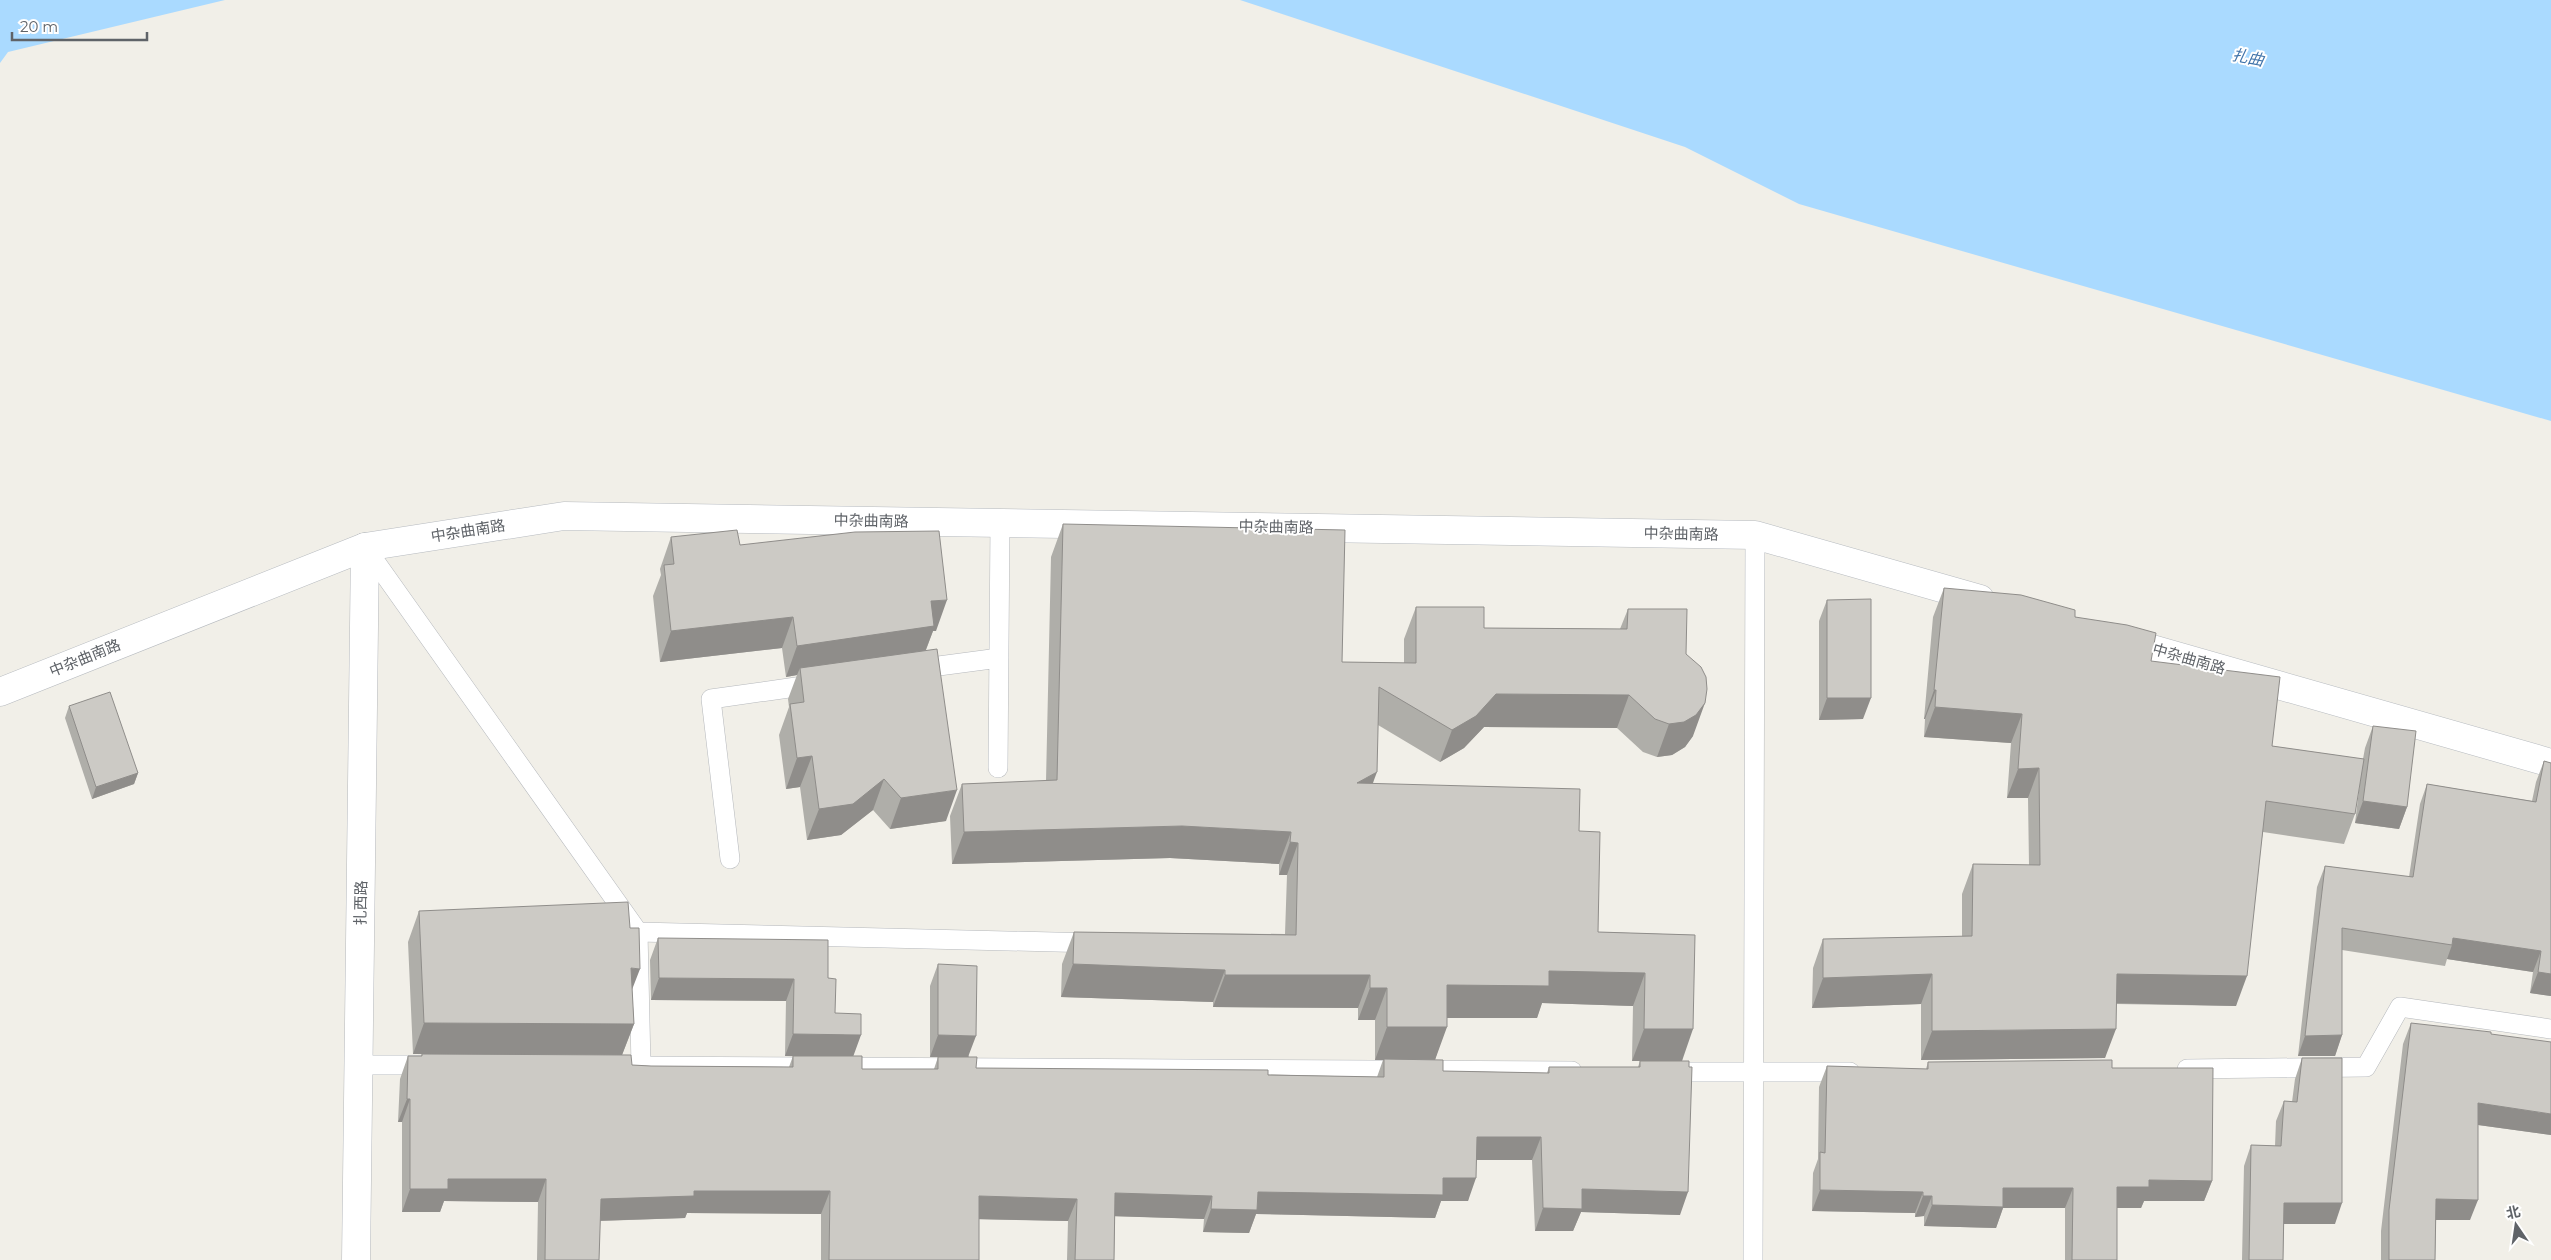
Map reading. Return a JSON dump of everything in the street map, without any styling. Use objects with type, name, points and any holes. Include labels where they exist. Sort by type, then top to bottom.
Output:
[{"type":"street","name":"中杂曲南路","points":[[0,692],[365,547],[564,516],[1755,535],[2004,606]]},
{"type":"street","name":"扎西路","points":[[356,1260],[365,547]]},
{"type":"street","name":"中杂曲南路","points":[[2090,631],[2551,763]]},
{"type":"lane","points":[[998,768],[1000,523]]},
{"type":"lane","points":[[1753,1260],[1755,535]]},
{"type":"lane","points":[[365,547],[638,932],[641,1066]]},
{"type":"lane","points":[[903,671],[999,658]]},
{"type":"lane","points":[[730,860],[711,699],[836,681]]},
{"type":"lane","points":[[638,932],[1111,943]]},
{"type":"lane","points":[[2168,1069],[2366,1067],[2400,1007],[2551,1029]]},
{"type":"lane","points":[[359,1065],[446,1065]]},
{"type":"lane","points":[[602,1066],[1594,1072]]},
{"type":"lane","points":[[1654,1072],[1872,1071]]},
{"type":"water","points":[[0,0],[225,0],[8,52],[0,63]]},
{"type":"water","name":"扎曲","points":[[1240,0],[2551,0],[2551,421],[1799,204],[1685,147]]},
{"type":"building","points":[[1063,524],[1345,530],[1342,662],[1416,663],[1416,607],[1484,607],[1484,628],[1627,629],[1628,609],[1687,609],[1686,654],[1701,667],[1706,677],[1707,689],[1705,703],[1696,715],[1684,722],[1669,724],[1655,719],[1629,695],[1496,694],[1476,716],[1452,730],[1379,687],[1377,772],[1357,783],[1580,789],[1579,831],[1600,832],[1598,932],[1695,935],[1693,1029],[1644,1029],[1645,973],[1549,971],[1549,986],[1447,985],[1447,1027],[1387,1027],[1387,988],[1370,988],[1370,975],[1225,975],[1225,970],[1073,964],[1074,932],[1296,935],[1298,843],[1290,842],[1291,832],[1182,826],[964,832],[962,784],[1057,780]]},
{"type":"building","points":[[737,530],[740,545],[855,532],[939,531],[947,600],[931,601],[934,626],[797,646],[793,617],[671,631],[664,565],[674,564],[671,537]]},
{"type":"building","points":[[1944,588],[2021,595],[2075,610],[2075,617],[2127,625],[2156,633],[2151,661],[2280,677],[2272,746],[2364,759],[2355,814],[2266,801],[2247,976],[2117,974],[2116,1029],[1932,1031],[1932,974],[1823,978],[1823,939],[1972,936],[1973,864],[2040,865],[2039,768],[2018,769],[2022,714],[1935,707],[1936,690],[1934,690]]},
{"type":"building","points":[[1871,599],[1871,698],[1827,698],[1827,600]]},
{"type":"building","points":[[937,649],[957,790],[901,798],[884,779],[853,804],[819,809],[812,756],[797,758],[790,704],[804,702],[800,668]]},
{"type":"building","points":[[110,692],[138,773],[96,787],[69,706]]},
{"type":"building","points":[[2373,726],[2416,731],[2407,807],[2363,801]]},
{"type":"building","points":[[2544,761],[2551,763],[2551,974],[2538,972],[2541,951],[2453,938],[2452,945],[2342,928],[2342,1035],[2305,1036],[2325,866],[2413,877],[2427,784],[2536,802]]},
{"type":"building","points":[[628,902],[630,928],[639,928],[640,969],[631,968],[634,1024],[424,1023],[419,911]]},
{"type":"building","points":[[658,938],[828,940],[828,978],[836,979],[835,1013],[861,1014],[861,1035],[793,1034],[794,979],[659,978]]},
{"type":"building","points":[[938,964],[977,966],[976,1036],[938,1035]]},
{"type":"building","points":[[2411,1023],[2491,1032],[2491,1034],[2551,1042],[2551,1114],[2478,1103],[2478,1200],[2436,1199],[2435,1260],[2389,1260],[2389,1210]]},
{"type":"building","points":[[422,1054],[631,1055],[632,1065],[793,1067],[793,1056],[862,1056],[862,1069],[938,1069],[938,1057],[977,1057],[976,1068],[1268,1070],[1268,1075],[1384,1077],[1384,1059],[1443,1060],[1443,1071],[1549,1073],[1549,1067],[1640,1067],[1640,1061],[1689,1061],[1689,1067],[1692,1067],[1688,1192],[1582,1189],[1582,1209],[1543,1208],[1541,1137],[1477,1137],[1476,1178],[1443,1178],[1443,1195],[1258,1192],[1257,1210],[1211,1209],[1212,1196],[1115,1193],[1114,1260],[1075,1260],[1077,1199],[979,1196],[979,1260],[829,1260],[830,1191],[694,1191],[694,1196],[601,1199],[599,1260],[545,1260],[546,1179],[448,1179],[448,1189],[410,1189],[410,1099],[407,1099],[408,1056],[422,1056]]},
{"type":"building","points":[[2302,1058],[2342,1058],[2342,1203],[2284,1203],[2283,1260],[2249,1260],[2251,1145],[2281,1146],[2284,1101],[2297,1102]]},
{"type":"building","points":[[2112,1060],[2112,1068],[2213,1068],[2212,1181],[2149,1180],[2149,1187],[2117,1187],[2117,1260],[2072,1260],[2073,1188],[2003,1188],[2003,1207],[1932,1205],[1932,1196],[1923,1196],[1923,1192],[1820,1190],[1820,1152],[1825,1153],[1827,1066],[1928,1069],[1928,1062]]}]
